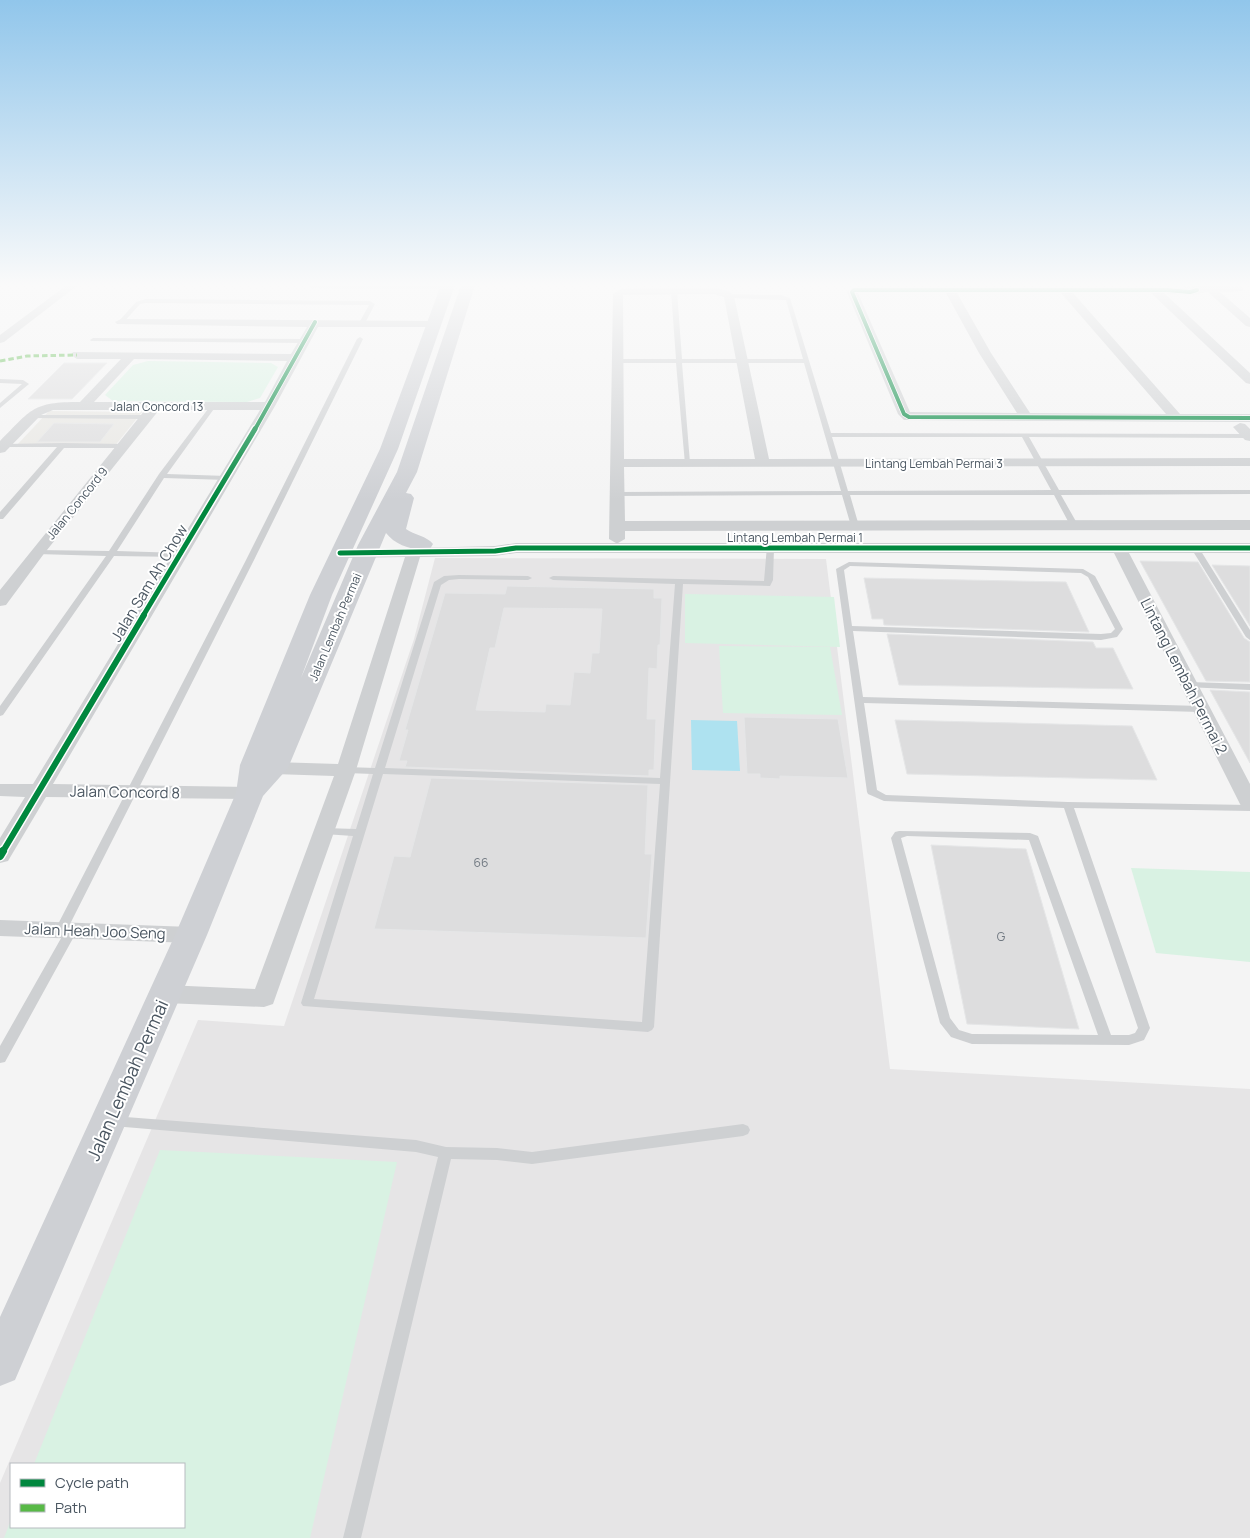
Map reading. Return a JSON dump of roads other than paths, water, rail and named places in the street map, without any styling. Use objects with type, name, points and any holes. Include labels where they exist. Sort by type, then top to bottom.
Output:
[{"type":"main road","name":"Jalan Lembah Permai","points":[[0,1365],[108,1120],[262,781],[355,549],[422,357]]},
{"type":"main road","name":"Jalan Lembah Permai","points":[[262,781],[254,765],[321,595],[355,549],[407,472],[444,357]]},
{"type":"main road","points":[[407,472],[405,495],[395,531],[418,548]]},
{"type":"street","points":[[83,406],[130,357]]},
{"type":"street","points":[[194,357],[295,358]]},
{"type":"street","points":[[618,357],[618,548]]},
{"type":"street","points":[[742,357],[763,463]]},
{"type":"street","points":[[880,357],[904,414],[909,417],[1177,418],[1247,429]]},
{"type":"street","points":[[987,357],[1026,417]]},
{"type":"street","points":[[1123,357],[1177,418]]},
{"type":"street","points":[[1225,357],[1250,380]]},
{"type":"street","name":"Jalan Sam Ah Chow","points":[[0,855],[270,406],[295,358]]},
{"type":"street","name":"Jalan Concord 13","points":[[32,417],[44,408],[83,406],[151,412],[213,406],[270,406]]},
{"type":"street","name":"Jalan Concord 9","points":[[0,601],[37,552],[151,412]]},
{"type":"street","points":[[2,447],[32,417]]},
{"type":"street","name":"Lintang Lembah Permai 3","points":[[618,463],[1250,462]]},
{"type":"street","name":"Lintang Lembah Permai 1","points":[[617,526],[1250,525]]},
{"type":"street","points":[[165,994],[264,998],[346,770],[418,548]]},
{"type":"street","name":"Lintang Lembah Permai 1","points":[[355,549],[418,548],[495,551],[516,548],[1250,548]]},
{"type":"street","name":"Lintang Lembah Permai 2","points":[[1119,548],[1250,804]]},
{"type":"street","name":"Jalan Concord 8","points":[[0,790],[130,792],[262,781],[346,770]]},
{"type":"street","name":"Jalan Heah Joo Seng","points":[[0,928],[191,935]]},
{"type":"lane","points":[[0,1058],[66,930],[130,792],[279,505],[351,357]]},
{"type":"lane","points":[[679,357],[687,463]]},
{"type":"lane","points":[[805,357],[855,526]]},
{"type":"lane","points":[[618,361],[806,361]]},
{"type":"lane","points":[[0,381],[23,382],[26,384],[0,406]]},
{"type":"lane","points":[[0,713],[112,553],[162,476],[213,406]]},
{"type":"lane","points":[[32,417],[151,412]]},
{"type":"lane","points":[[828,435],[1025,436],[1247,429]]},
{"type":"lane","points":[[1025,436],[1074,525]]},
{"type":"lane","points":[[0,517],[63,445]]},
{"type":"lane","points":[[2,447],[123,446]]},
{"type":"lane","points":[[162,476],[226,478]]},
{"type":"lane","points":[[618,494],[1250,492]]},
{"type":"lane","points":[[553,578],[767,584],[769,580],[770,548]]},
{"type":"lane","points":[[1195,548],[1250,637]]},
{"type":"lane","points":[[37,552],[180,555]]},
{"type":"lane","points":[[849,628],[1101,637],[1114,635],[1119,629],[1091,576],[1083,571],[848,564],[840,569],[872,792],[884,798],[1068,805],[1250,808]]},
{"type":"lane","points":[[528,578],[459,577],[447,578],[437,584],[307,1003],[648,1027],[679,582]]},
{"type":"lane","points":[[1189,685],[1250,687]]},
{"type":"lane","points":[[858,700],[1201,709]]},
{"type":"lane","points":[[346,770],[666,781]]},
{"type":"lane","points":[[1068,805],[1144,1028],[1140,1037],[1129,1040],[1106,1040],[972,1039],[955,1034],[944,1020],[896,838],[899,834],[1030,836],[1034,838],[1106,1040]]},
{"type":"lane","points":[[324,831],[360,832]]},
{"type":"lane","points":[[108,1120],[416,1146],[446,1153],[497,1154],[532,1158],[744,1130]]},
{"type":"lane","points":[[352,1538],[446,1153]]},
{"type":"water","points":[[691,720],[737,721],[740,771],[692,770]]}]
